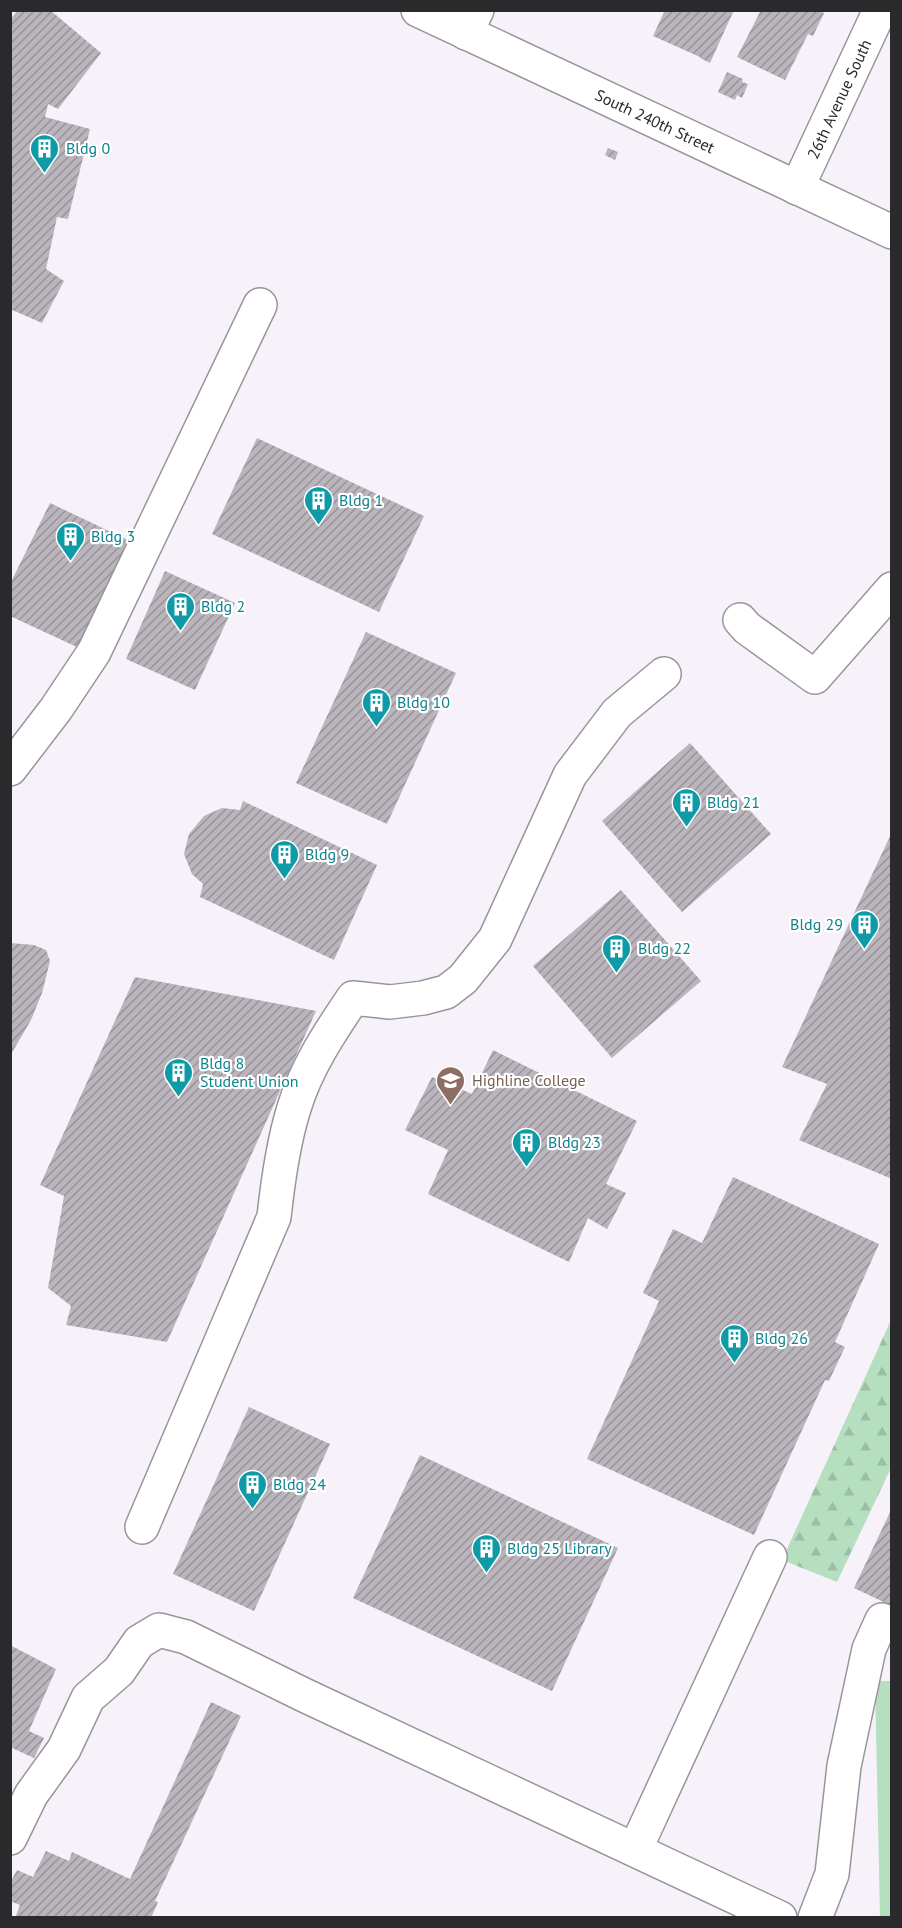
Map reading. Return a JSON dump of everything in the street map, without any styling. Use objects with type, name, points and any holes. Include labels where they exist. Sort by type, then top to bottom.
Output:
[{"type":"main road","name":"South 240th Street","points":[[418,10],[472,22],[797,188],[891,232]]},
{"type":"main road","name":"26th Avenue South","points":[[797,188],[880,10]]},
{"type":"main road","points":[[10,768],[56,709],[94,652],[260,304]]},
{"type":"main road","points":[[740,620],[747,628],[815,677],[891,589]]},
{"type":"main road","points":[[142,1527],[274,1217],[280,1165],[294,1107],[306,1078],[336,1023],[352,998],[390,1002],[423,999],[446,992],[464,979],[495,939],[570,775],[617,713],[664,674]]},
{"type":"main road","points":[[635,1850],[770,1557]]},
{"type":"main road","points":[[815,1917],[832,1875],[843,1766],[869,1650],[882,1620],[891,1624]]},
{"type":"main road","points":[[10,1838],[31,1795],[64,1749],[88,1698],[119,1671],[139,1642],[159,1630],[186,1636],[314,1699],[780,1917]]},
{"type":"green space","points":[[891,1320],[891,1468],[837,1582],[782,1560]]},
{"type":"green space","points":[[875,1681],[891,1681],[891,1917],[880,1917]]},
{"type":"building","name":"Bldg 0","points":[[18,10],[50,10],[101,53],[58,109],[48,104],[45,117],[90,129],[68,219],[57,217],[46,269],[64,281],[42,323],[10,309],[10,20]]},
{"type":"building","points":[[665,10],[734,10],[710,63],[653,36]]},
{"type":"building","points":[[761,10],[818,10],[824,13],[813,36],[808,34],[785,80],[737,57]]},
{"type":"building","points":[[727,72],[743,79],[742,82],[748,84],[742,98],[737,95],[735,100],[718,92]]},
{"type":"building","points":[[608,148],[618,152],[615,160],[605,155]]},
{"type":"building","name":"Bldg 1","points":[[257,438],[424,516],[379,612],[212,534]]},
{"type":"building","name":"Bldg 3","points":[[50,503],[130,541],[79,648],[10,616],[10,584]]},
{"type":"building","name":"Bldg 2","points":[[165,571],[235,603],[195,690],[126,659]]},
{"type":"building","name":"Bldg 10","points":[[366,632],[456,673],[387,824],[296,783]]},
{"type":"building","name":"Bldg 21","points":[[690,743],[771,834],[682,912],[602,821]]},
{"type":"building","name":"Bldg 9","points":[[243,801],[377,865],[334,960],[200,897],[203,884],[192,874],[184,854],[189,834],[204,816],[222,808],[240,810]]},
{"type":"building","name":"Bldg 29","points":[[892,832],[892,1179],[799,1140],[827,1084],[782,1067]]},
{"type":"building","name":"Bldg 22","points":[[621,890],[701,981],[612,1058],[533,966]]},
{"type":"building","points":[[10,943],[34,945],[46,950],[50,961],[42,993],[31,1020],[10,1056]]},
{"type":"building","name":"Bldg 8 Student Union","points":[[135,977],[316,1011],[167,1342],[66,1325],[71,1306],[48,1288],[64,1196],[40,1185]]},
{"type":"building","name":"Bldg 23","points":[[493,1050],[637,1121],[606,1184],[626,1193],[607,1229],[588,1218],[569,1262],[428,1194],[448,1150],[405,1130],[432,1077],[472,1094]]},
{"type":"building","name":"Bldg 26","points":[[733,1177],[879,1244],[835,1342],[845,1347],[829,1381],[825,1380],[754,1535],[587,1459],[659,1301],[643,1293],[673,1229],[702,1243]]},
{"type":"building","name":"Bldg 24","points":[[249,1407],[330,1444],[254,1611],[173,1574]]},
{"type":"building","name":"Bldg 25 Library","points":[[420,1455],[618,1548],[552,1691],[353,1598]]},
{"type":"building","points":[[892,1508],[892,1606],[854,1588]]},
{"type":"building","points":[[10,1645],[56,1669],[29,1731],[44,1738],[34,1758],[10,1747]]},
{"type":"building","points":[[211,1702],[241,1716],[155,1901],[158,1902],[151,1918],[15,1918],[20,1905],[10,1901],[10,1883],[17,1870],[33,1877],[46,1851],[69,1861],[72,1852],[130,1879]]},
{"type":"place","name":"Bldg 0","points":[[45,174]]},
{"type":"place","name":"Bldg 1","points":[[318,526]]},
{"type":"place","name":"Bldg 3","points":[[70,562]]},
{"type":"place","name":"Bldg 2","points":[[180,632]]},
{"type":"place","name":"Bldg 10","points":[[376,728]]},
{"type":"place","name":"Bldg 21","points":[[686,828]]},
{"type":"place","name":"Bldg 9","points":[[284,880]]},
{"type":"place","name":"Bldg 29","points":[[864,950]]},
{"type":"place","name":"Bldg 22","points":[[617,974]]},
{"type":"place","name":"Bldg 8 Student Union","points":[[179,1098]]},
{"type":"place","name":"Highline College","points":[[451,1106]]},
{"type":"place","name":"Bldg 23","points":[[527,1168]]},
{"type":"place","name":"Bldg 26","points":[[734,1364]]},
{"type":"place","name":"Bldg 24","points":[[252,1510]]},
{"type":"place","name":"Bldg 25 Library","points":[[486,1574]]}]
